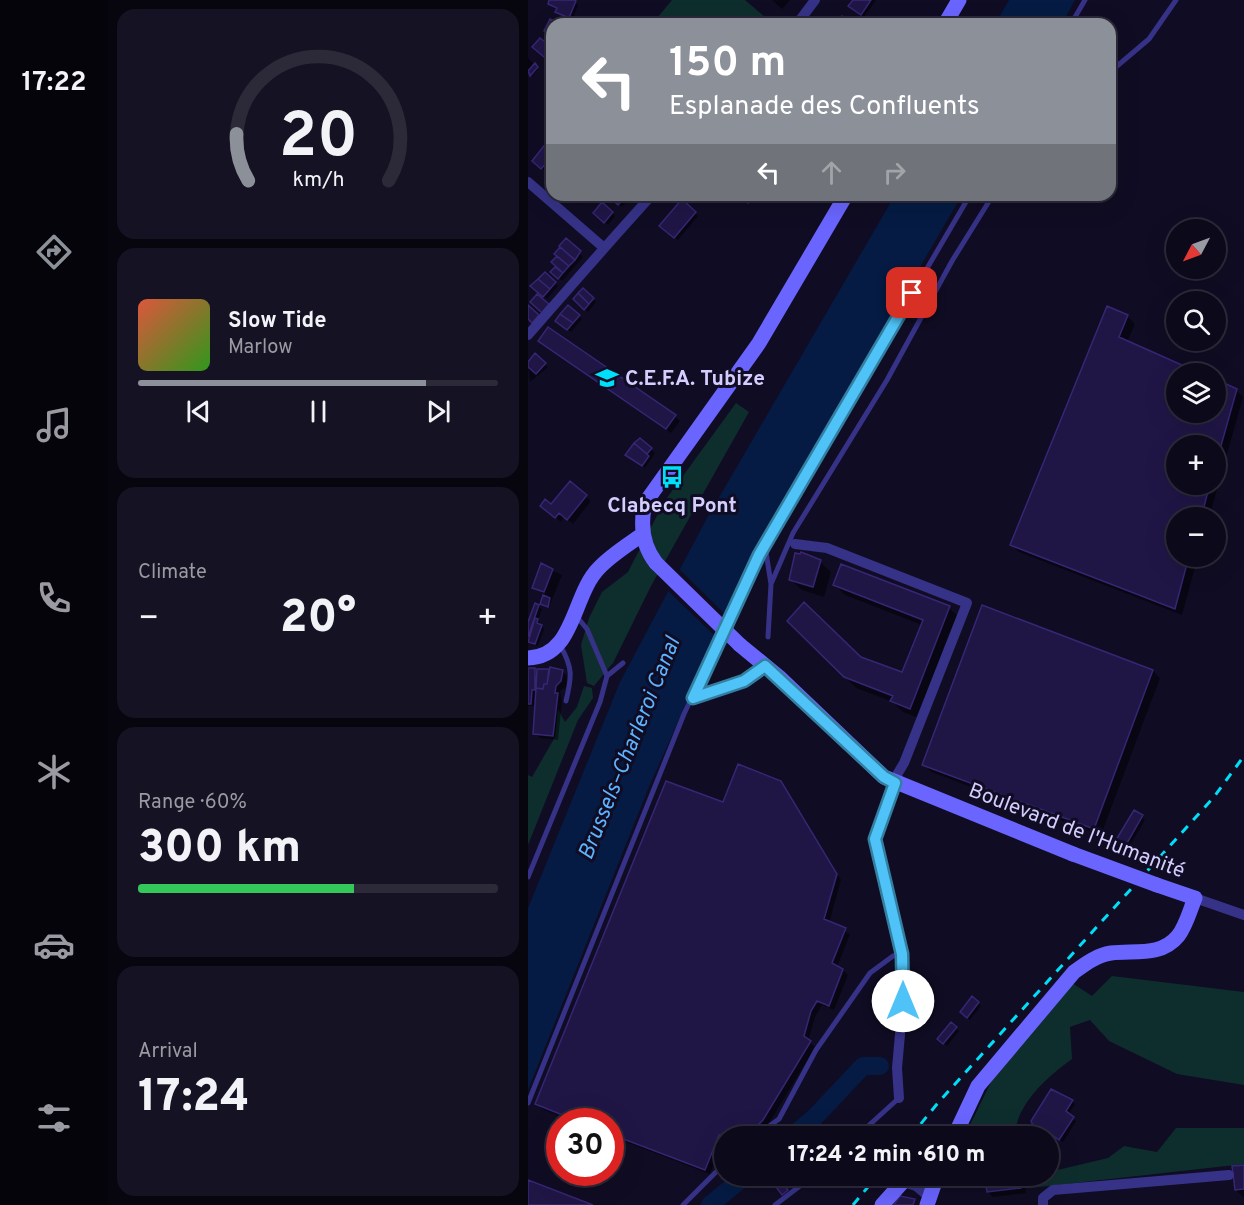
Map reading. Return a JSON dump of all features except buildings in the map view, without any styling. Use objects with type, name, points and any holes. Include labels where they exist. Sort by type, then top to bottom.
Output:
[{"type":"main road","points":[[948,18],[959,0]]},
{"type":"main road","points":[[530,656],[560,645],[586,585],[599,568],[643,534],[641,520],[645,503],[656,483],[759,344],[842,201]]},
{"type":"main road","name":"Boulevard de l'Humanité","points":[[643,534],[656,563],[740,645],[884,777],[953,803],[1073,854],[1195,898]]},
{"type":"main road","points":[[959,1126],[978,1086],[1074,972],[1088,961],[1110,953],[1138,953],[1169,945],[1179,935],[1195,898]]},
{"type":"main road","points":[[882,1205],[900,1186]]},
{"type":"main road","points":[[927,1200],[933,1186]]},
{"type":"street","points":[[802,18],[815,0]]},
{"type":"street","points":[[528,182],[546,198]]},
{"type":"street","points":[[550,201],[603,247]]},
{"type":"street","points":[[528,335],[645,201]]},
{"type":"street","points":[[795,544],[827,548],[967,603],[875,839],[902,954],[903,1001],[896,1082],[899,1098]]},
{"type":"street","name":"Boulevard de l'Humanité","points":[[1195,898],[1244,915]]},
{"type":"street","points":[[1043,1205],[1043,1198],[1053,1190],[1229,1175]]},
{"type":"street","points":[[916,1186],[927,1200]]},
{"type":"lane","points":[[1074,18],[1085,0]]},
{"type":"lane","points":[[1116,67],[1149,39],[1176,0]]},
{"type":"lane","points":[[528,1103],[693,698],[765,546],[966,201]]},
{"type":"lane","points":[[771,584],[793,533],[887,380],[952,261],[989,201]]},
{"type":"lane","points":[[765,546],[771,584],[768,637]]},
{"type":"lane","points":[[575,614],[587,629],[607,676]]},
{"type":"lane","points":[[560,645],[570,664],[571,680],[566,701]]},
{"type":"lane","points":[[528,877],[600,702],[607,676],[623,663]]},
{"type":"lane","points":[[693,698],[744,681],[765,666]]},
{"type":"lane","points":[[769,1126],[779,1119],[816,1050],[870,973],[893,956],[902,954]]},
{"type":"lane","points":[[868,1126],[899,1098]]},
{"type":"lane","points":[[683,1205],[714,1174]]},
{"type":"lane","points":[[775,1205],[800,1186]]},
{"type":"green space","points":[[672,0],[745,0],[766,18],[657,18]]},
{"type":"green space","points":[[736,403],[749,412],[651,586],[613,663],[594,686],[587,683],[581,645],[589,618],[602,592],[628,572],[664,502]]},
{"type":"green space","points":[[584,686],[592,688],[593,698],[578,720],[528,845],[528,775],[532,777],[555,737],[558,709],[565,722],[577,707]]},
{"type":"green space","points":[[1112,976],[1244,992],[1244,1085],[1177,1074],[1109,1041],[1090,1020],[1070,1027],[1072,1059],[1034,1092],[1016,1126],[969,1126],[995,1074],[1072,983],[1092,996]]},
{"type":"green space","points":[[1176,1128],[1244,1128],[1244,1164],[1059,1185],[1059,1170],[1108,1158],[1124,1146],[1157,1152]]},
{"type":"water","points":[[1009,0],[1075,0],[1065,18],[998,18]]},
{"type":"water","name":"Brussels–Charleroi Canal","points":[[892,201],[959,201],[754,552],[648,789],[528,1090],[528,908],[620,682],[707,518]]},
{"type":"pier","points":[[677,567],[728,617],[718,639],[666,589]]},
{"type":"waterway","points":[[804,1126],[863,1066],[880,1066]]},
{"type":"waterway","points":[[710,1205],[733,1186]]},
{"type":"railway","points":[[919,1126],[1214,797],[1244,756]]},
{"type":"railway","points":[[853,1205],[869,1186]]},
{"type":"place","name":"C.E.F.A. Tubize","points":[[607,378]]},
{"type":"place","name":"Clabecq Pont","points":[[672,477]]},
{"type":"route","points":[[903,1001],[902,954],[897,925],[887,895],[875,839],[895,783],[884,777],[765,666],[753,677],[693,698],[759,555],[912,293]]}]
